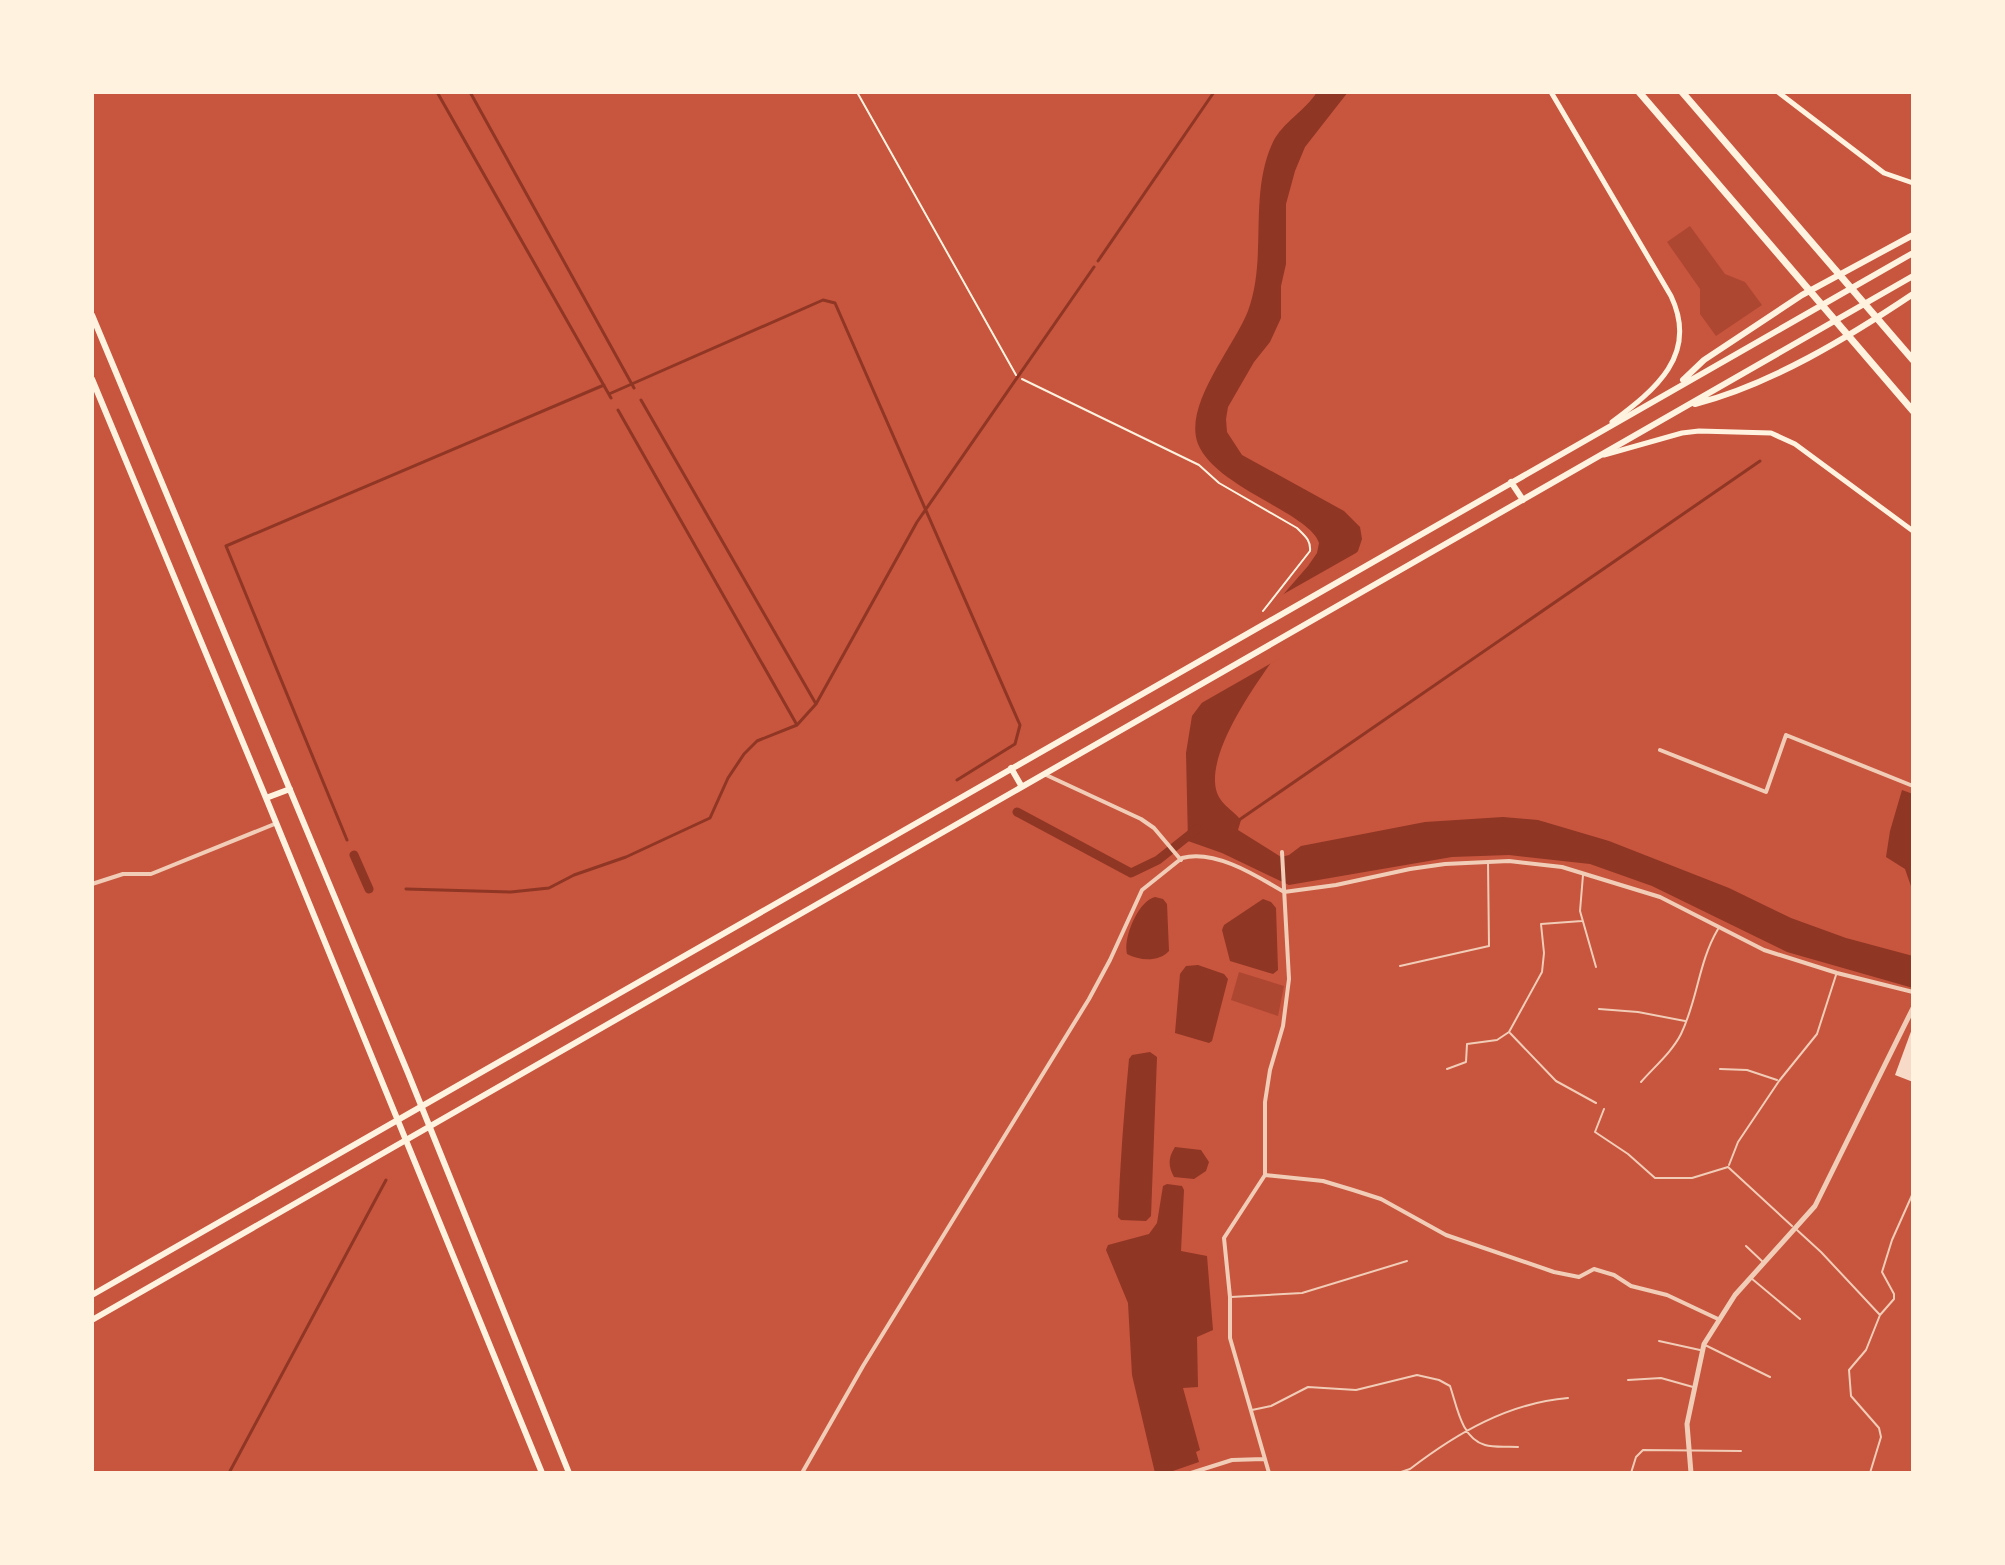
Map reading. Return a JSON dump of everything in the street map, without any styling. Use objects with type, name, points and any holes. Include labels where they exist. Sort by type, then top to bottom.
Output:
[{"type":"highway","points":[[1639,92],[1913,411]]},
{"type":"highway","points":[[1682,92],[1913,360]]},
{"type":"main road","points":[[1551,92],[1671,296],[1678,317],[1680,339],[1669,370],[1641,400],[1604,428]]},
{"type":"main road","points":[[1778,92],[1884,173],[1913,183]]},
{"type":"main road","points":[[1678,386],[1704,360],[1802,295],[1913,235]]},
{"type":"main road","points":[[92,1295],[1913,253]]},
{"type":"main road","points":[[92,1320],[1913,276]]},
{"type":"main road","points":[[1688,405],[1725,395],[1788,366],[1913,294]]},
{"type":"main road","points":[[92,315],[421,1107],[569,1473]]},
{"type":"main road","points":[[92,379],[542,1473]]},
{"type":"main road","points":[[1595,458],[1682,433],[1771,433],[1795,444],[1913,531]]},
{"type":"main road","points":[[1511,482],[1523,500]]},
{"type":"main road","points":[[1011,768],[1022,787]]},
{"type":"main road","points":[[266,798],[290,789]]},
{"type":"street","points":[[1660,750],[1766,792],[1786,735],[1913,786]]},
{"type":"street","points":[[1044,774],[1128,812],[1154,828],[1181,860]]},
{"type":"street","points":[[92,884],[123,874],[151,874],[277,823]]},
{"type":"street","points":[[1269,1473],[1230,1338],[1230,1297],[1224,1238],[1265,1175],[1265,1102],[1288,994],[1289,959],[1282,852]]},
{"type":"street","points":[[802,1473],[863,1366],[1089,999],[1142,890],[1181,860],[1190,857],[1221,861],[1284,889],[1336,885],[1410,869],[1488,861],[1532,863],[1584,874],[1660,897],[1764,950],[1913,992]]},
{"type":"street","points":[[1691,1473],[1687,1424],[1702,1347],[1718,1319],[1750,1278],[1815,1206],[1913,1008]]},
{"type":"street","points":[[1265,1175],[1323,1181],[1353,1190],[1381,1199],[1446,1235],[1481,1248],[1579,1277],[1594,1269],[1614,1275],[1631,1286],[1667,1295],[1718,1319]]},
{"type":"street","points":[[1191,1473],[1232,1460],[1264,1459]]},
{"type":"lane","points":[[1400,966],[1489,946],[1488,861]]},
{"type":"lane","points":[[1584,874],[1580,895],[1582,921],[1596,967]]},
{"type":"lane","points":[[1447,1069],[1466,1062],[1467,1044],[1497,1040],[1509,1032],[1542,972],[1541,924],[1582,921]]},
{"type":"lane","points":[[1641,1082],[1674,1044],[1686,1021],[1697,990],[1702,961],[1718,928]]},
{"type":"lane","points":[[1728,1167],[1738,1142],[1779,1081],[1817,1034],[1837,973]]},
{"type":"lane","points":[[1599,1009],[1686,1021]]},
{"type":"lane","points":[[1509,1032],[1556,1081],[1596,1103]]},
{"type":"lane","points":[[1720,1069],[1747,1070],[1779,1081]]},
{"type":"lane","points":[[1604,1109],[1595,1132],[1628,1154],[1655,1178],[1692,1178],[1728,1167]]},
{"type":"lane","points":[[1728,1167],[1821,1252],[1880,1315]]},
{"type":"lane","points":[[1870,1473],[1881,1437],[1879,1428],[1851,1396],[1849,1374],[1866,1350],[1880,1315],[1894,1294],[1883,1276],[1884,1264],[1913,1193]]},
{"type":"lane","points":[[1746,1246],[1765,1264]]},
{"type":"lane","points":[[1230,1297],[1302,1293],[1407,1261]]},
{"type":"lane","points":[[1750,1278],[1800,1319]]},
{"type":"lane","points":[[1659,1341],[1702,1347],[1770,1377]]},
{"type":"lane","points":[[1251,1411],[1271,1406],[1308,1387],[1356,1390],[1417,1375],[1450,1386],[1467,1431],[1484,1445],[1518,1447]]},
{"type":"lane","points":[[1628,1380],[1661,1378],[1694,1387]]},
{"type":"lane","points":[[1398,1473],[1410,1469],[1495,1415],[1546,1400],[1568,1398]]},
{"type":"lane","points":[[1631,1473],[1636,1457],[1643,1450],[1741,1451]]},
{"type":"path","points":[[857,92],[1016,375]]},
{"type":"path","points":[[1022,379],[1199,465],[1219,483],[1297,528],[1310,543],[1310,551],[1263,611]]},
{"type":"shaded area","points":[[1317,92],[1348,92],[1305,147],[1295,171],[1286,204],[1286,264],[1281,286],[1281,318],[1270,342],[1254,362],[1228,407],[1227,432],[1242,455],[1344,511],[1360,527],[1362,539],[1358,551],[1271,662],[1231,727],[1219,757],[1215,782],[1221,800],[1241,820],[1238,830],[1281,857],[1301,846],[1425,822],[1503,817],[1538,820],[1609,841],[1846,938],[1913,956],[1913,988],[1787,952],[1652,886],[1590,864],[1509,855],[1452,857],[1289,885],[1222,853],[1188,841],[1186,753],[1192,716],[1308,566],[1317,553],[1319,543],[1299,521],[1223,474],[1208,460],[1198,444],[1195,429],[1204,394],[1248,311],[1254,290],[1261,183],[1273,142]]},
{"type":"shaded area","points":[[1690,226],[1725,274],[1745,282],[1762,305],[1716,336],[1700,314],[1700,289],[1667,242]]},
{"type":"shaded area","points":[[1902,790],[1913,794],[1913,892],[1905,869],[1886,857]]},
{"type":"shaded area","points":[[1155,897],[1167,904],[1169,951],[1155,959],[1127,954],[1127,939],[1138,913]]},
{"type":"shaded area","points":[[1263,899],[1276,908],[1278,970],[1273,974],[1230,961],[1222,930],[1224,925]]},
{"type":"shaded area","points":[[1198,965],[1224,974],[1228,979],[1209,1043],[1175,1033],[1180,974],[1186,966]]},
{"type":"shaded area","points":[[1239,972],[1284,986],[1278,1016],[1231,1000]]},
{"type":"shaded area","points":[[1150,1052],[1157,1057],[1151,1216],[1146,1221],[1121,1220],[1118,1217],[1129,1059],[1132,1055]]},
{"type":"shaded area","points":[[1175,1147],[1201,1150],[1209,1162],[1206,1171],[1194,1179],[1174,1177],[1170,1162]]},
{"type":"shaded area","points":[[1163,1186],[1182,1186],[1184,1190],[1181,1251],[1207,1256],[1213,1330],[1197,1337],[1198,1387],[1183,1388],[1200,1450],[1196,1452],[1199,1462],[1167,1473],[1155,1473],[1132,1375],[1128,1303],[1106,1250],[1108,1245],[1149,1234],[1157,1223]]},
{"type":"pier","points":[[1363,549],[1282,657],[1191,709],[1273,600]]},
{"type":"building","points":[[1913,1026],[1913,1082],[1895,1075]]},
{"type":"waterway","points":[[437,92],[611,398]]},
{"type":"waterway","points":[[470,92],[634,388]]},
{"type":"waterway","points":[[1098,261],[1214,92]]},
{"type":"waterway","points":[[406,889],[511,892],[549,888],[710,818],[728,778],[744,754],[757,741],[797,725],[816,704],[917,522],[1094,267]]},
{"type":"waterway","points":[[609,394],[823,300],[835,303],[1020,725],[1015,744],[957,780]]},
{"type":"waterway","points":[[347,840],[226,546],[604,385]]},
{"type":"waterway","points":[[641,400],[816,704]]},
{"type":"waterway","points":[[618,410],[797,725]]},
{"type":"waterway","points":[[1239,820],[1760,461]]},
{"type":"waterway","points":[[1017,812],[1131,873],[1158,860],[1197,829]]},
{"type":"waterway","points":[[354,855],[369,889]]},
{"type":"waterway","points":[[229,1473],[386,1180]]}]
